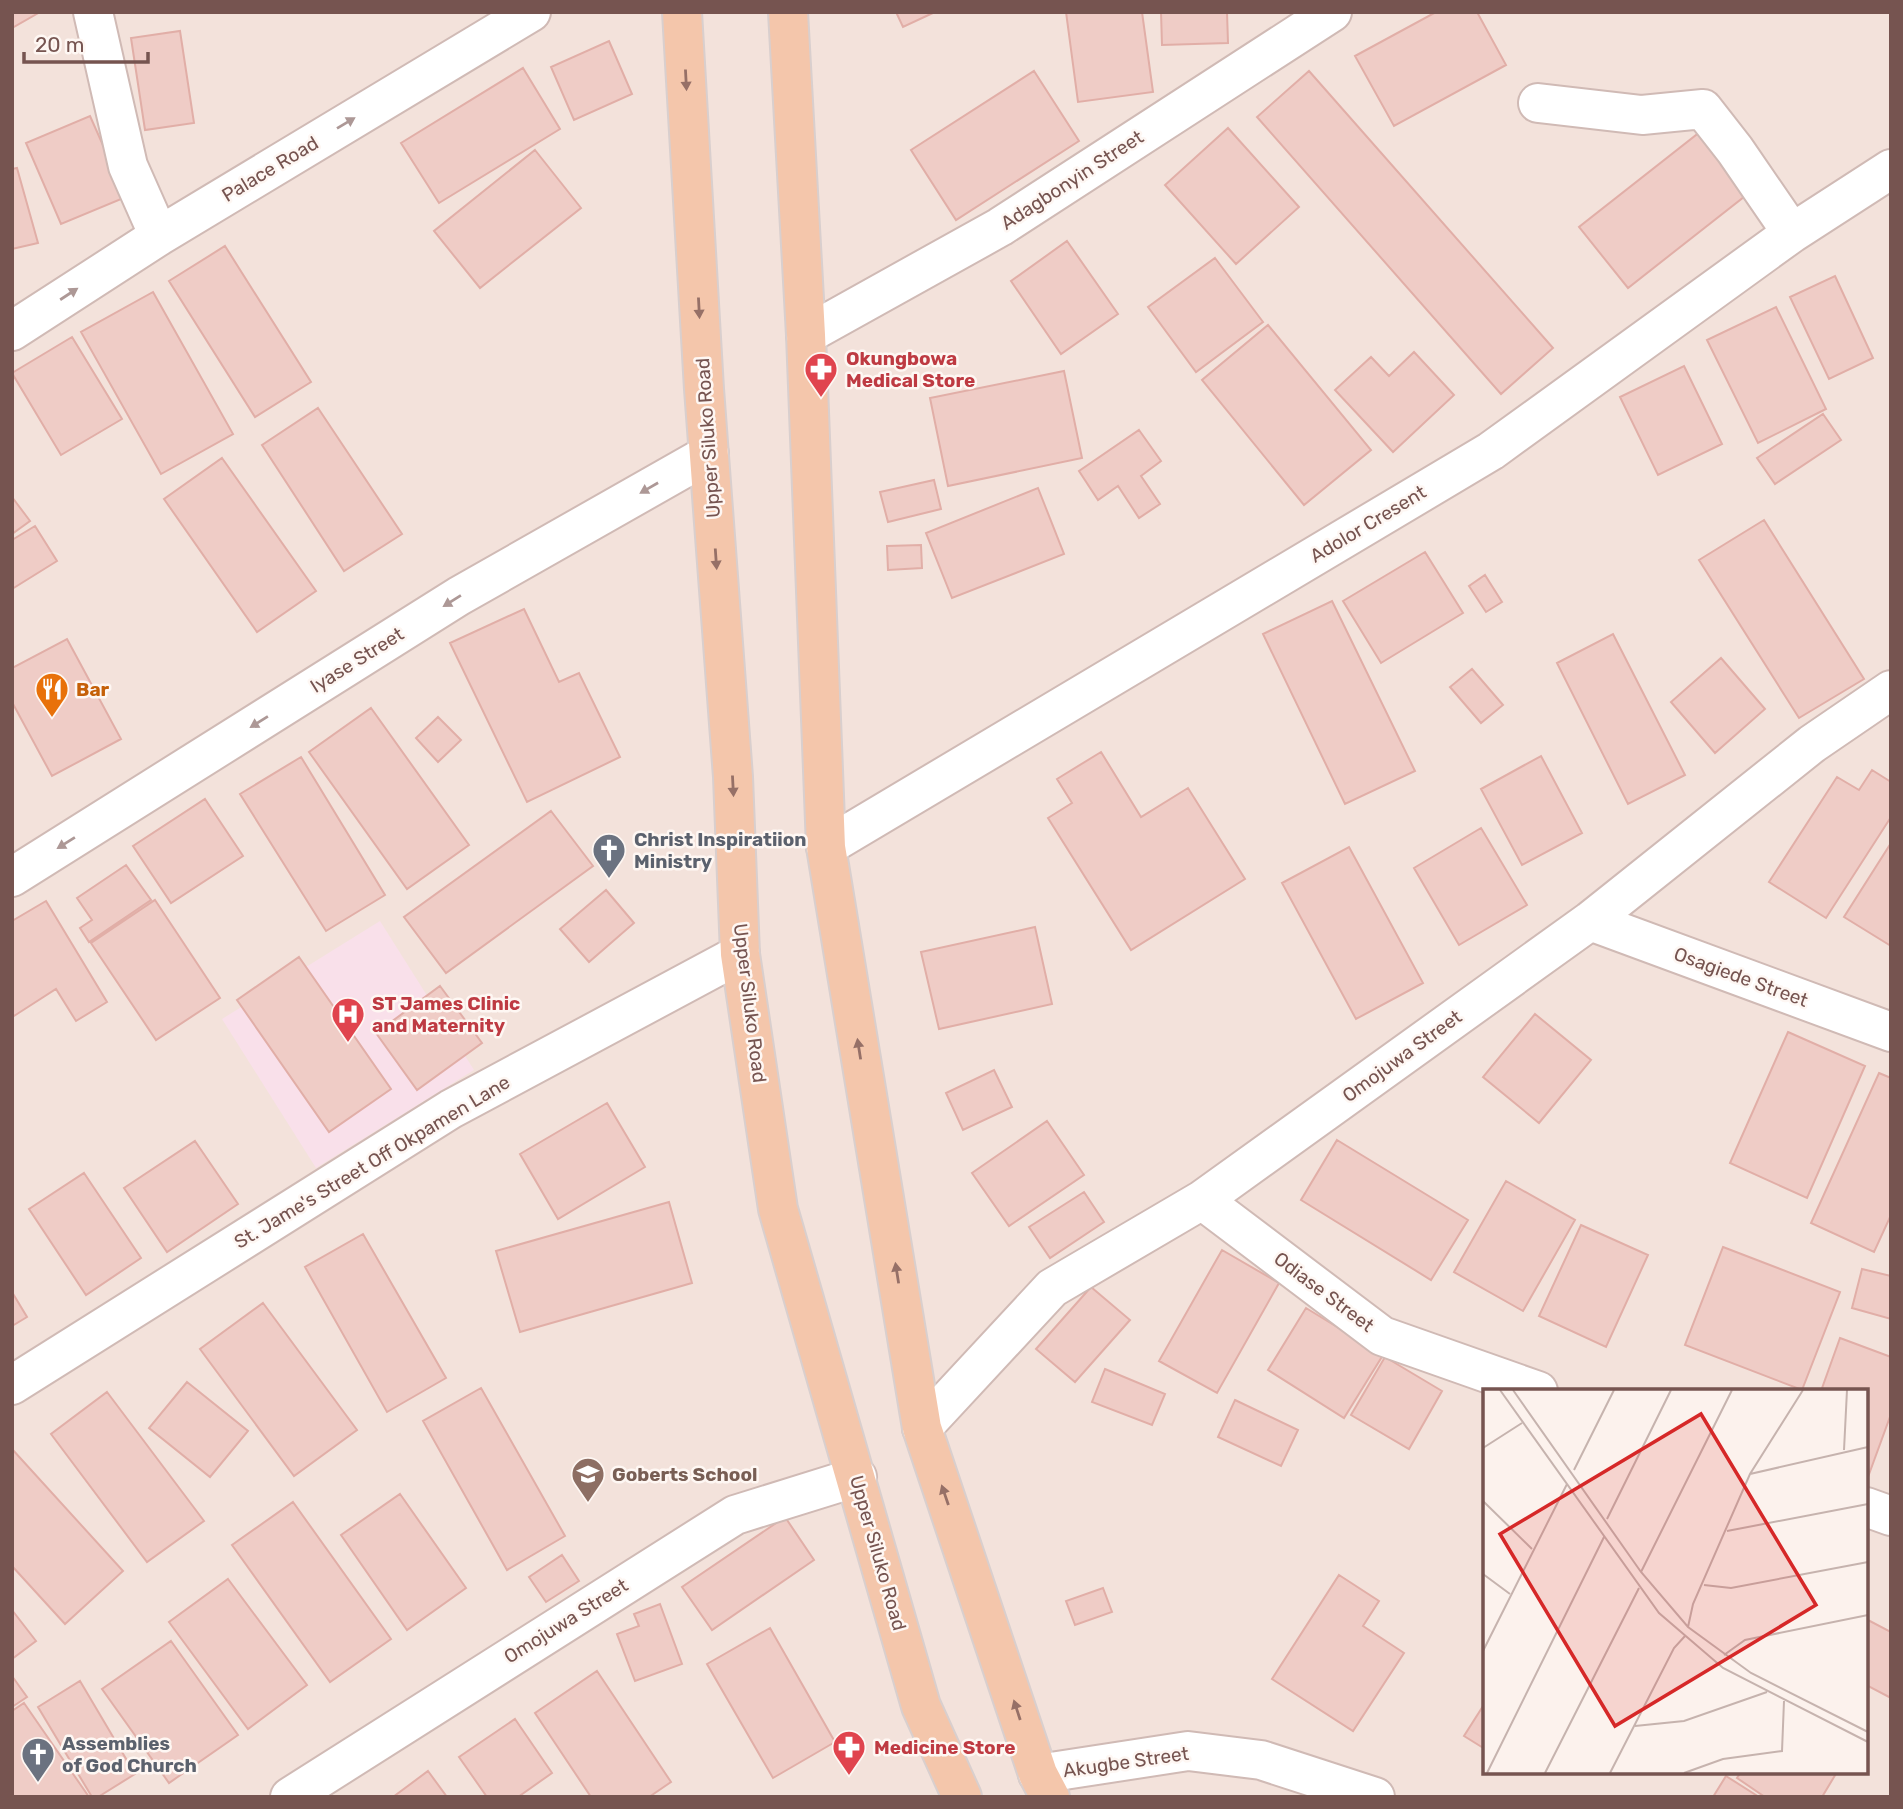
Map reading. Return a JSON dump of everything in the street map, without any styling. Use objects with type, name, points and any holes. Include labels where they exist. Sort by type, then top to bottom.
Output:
[{"type":"main road","name":"Upper Siluko Road","points":[[682,12],[709,454],[733,777],[740,954],[778,1209],[921,1706],[962,1797]]},
{"type":"main road","points":[[788,12],[806,335],[826,848],[922,1428],[1044,1785]]},
{"type":"street","points":[[93,12],[128,166],[159,236]]},
{"type":"street","name":"Palace Road","points":[[12,331],[159,236],[531,12]]},
{"type":"street","name":"Adagbonyin Street","points":[[806,335],[1000,227],[1332,12]]},
{"type":"street","points":[[1538,103],[1642,115],[1703,109],[1792,233]]},
{"type":"street","name":"Adolor Cresent","points":[[826,848],[1491,451],[1792,233],[1891,169]]},
{"type":"street","name":"Iyase Street","points":[[12,877],[459,596],[709,454]]},
{"type":"street","name":"Omojuwa Street","points":[[922,1428],[1052,1288],[1202,1200],[1590,921],[1812,744],[1891,690]]},
{"type":"street","name":"Osagiede Street","points":[[1590,921],[1891,1032]]},
{"type":"street","name":"St. Jame's Street Off Okpamen Lane","points":[[12,1385],[451,1109],[740,954]]},
{"type":"street","name":"Odiase Street","points":[[1202,1200],[1382,1336],[1532,1389]]},
{"type":"street","name":"Omojuwa Street","points":[[290,1797],[735,1515],[857,1477]]},
{"type":"street","points":[[1868,1508],[1891,1516]]},
{"type":"street","name":"Akugbe Street","points":[[1044,1785],[1188,1751],[1261,1760],[1375,1797]]},
{"type":"shaded area","points":[[12,12],[1891,12],[1891,1797],[12,1797]]},
{"type":"shaded area","name":"ST James Clinic and Maternity","points":[[380,921],[474,1070],[316,1168],[222,1019]]},
{"type":"building","points":[[12,12],[40,12],[12,28]]},
{"type":"building","points":[[896,12],[935,12],[903,27]]},
{"type":"building","points":[[1066,12],[1142,12],[1153,92],[1078,102]]},
{"type":"building","points":[[1161,12],[1227,12],[1228,43],[1162,45]]},
{"type":"building","points":[[1436,12],[1477,12],[1506,65],[1394,126],[1355,56]]},
{"type":"building","points":[[180,31],[194,123],[145,130],[131,38]]},
{"type":"building","points":[[609,41],[632,94],[574,120],[551,67]]},
{"type":"building","points":[[523,68],[560,129],[439,203],[401,143]]},
{"type":"building","points":[[1034,71],[1079,141],[956,220],[911,150]]},
{"type":"building","points":[[1309,71],[1553,348],[1501,394],[1257,117]]},
{"type":"building","points":[[90,116],[126,197],[61,224],[26,143]]},
{"type":"building","points":[[1228,128],[1299,207],[1236,264],[1165,185]]},
{"type":"building","points":[[1705,128],[1754,189],[1628,288],[1579,227]]},
{"type":"building","points":[[535,150],[581,208],[480,288],[434,231]]},
{"type":"building","points":[[17,168],[38,243],[12,249],[12,169]]},
{"type":"building","points":[[1067,241],[1118,314],[1061,354],[1011,281]]},
{"type":"building","points":[[225,246],[311,382],[255,417],[169,281]]},
{"type":"building","points":[[1215,258],[1263,322],[1196,372],[1148,307]]},
{"type":"building","points":[[1835,276],[1873,358],[1829,379],[1790,297]]},
{"type":"building","points":[[153,292],[233,434],[161,474],[81,332]]},
{"type":"building","points":[[1776,307],[1826,409],[1758,443],[1707,340]]},
{"type":"building","points":[[1268,325],[1371,450],[1304,505],[1202,380]]},
{"type":"building","points":[[72,337],[122,419],[61,455],[12,373]]},
{"type":"building","points":[[1414,352],[1454,395],[1393,452],[1335,390],[1371,357],[1389,376]]},
{"type":"building","points":[[1684,366],[1722,444],[1658,475],[1620,397]]},
{"type":"building","points":[[1064,371],[1082,458],[948,486],[930,398]]},
{"type":"building","points":[[318,408],[402,534],[344,571],[262,445]]},
{"type":"building","points":[[1823,414],[1841,440],[1775,484],[1757,458]]},
{"type":"building","points":[[1139,430],[1161,461],[1141,476],[1160,504],[1139,518],[1118,486],[1098,500],[1079,471]]},
{"type":"building","points":[[222,458],[316,591],[257,632],[164,499]]},
{"type":"building","points":[[934,480],[941,509],[888,522],[880,492]]},
{"type":"building","points":[[1038,488],[1064,554],[952,598],[926,533]]},
{"type":"building","points":[[12,497],[30,521],[12,534]]},
{"type":"building","points":[[1764,520],[1864,679],[1799,718],[1699,560]]},
{"type":"building","points":[[35,526],[57,561],[12,589],[12,540]]},
{"type":"building","points":[[921,545],[922,568],[888,570],[887,546]]},
{"type":"building","points":[[1425,552],[1463,613],[1381,663],[1343,601]]},
{"type":"building","points":[[1485,575],[1502,602],[1486,612],[1469,586]]},
{"type":"building","points":[[1332,601],[1415,771],[1345,804],[1263,634]]},
{"type":"building","points":[[524,609],[559,682],[579,673],[620,757],[527,802],[450,643]]},
{"type":"building","points":[[1613,634],[1685,775],[1628,804],[1557,663]]},
{"type":"building","points":[[67,639],[121,739],[52,776],[12,702],[12,668]]},
{"type":"building","points":[[1721,658],[1765,709],[1715,753],[1671,702]]},
{"type":"building","points":[[1472,669],[1503,705],[1481,723],[1450,687]]},
{"type":"building","points":[[371,708],[469,845],[407,889],[309,752]]},
{"type":"building","points":[[438,717],[461,740],[438,762],[416,738]]},
{"type":"building","points":[[1101,752],[1141,817],[1188,788],[1245,879],[1131,950],[1048,818],[1072,803],[1057,779]]},
{"type":"building","points":[[1541,756],[1582,833],[1522,865],[1481,789]]},
{"type":"building","points":[[301,757],[385,895],[326,931],[240,794]]},
{"type":"building","points":[[1872,770],[1891,782],[1891,817],[1826,918],[1769,882],[1837,777],[1859,790]]},
{"type":"building","points":[[205,799],[243,856],[171,903],[133,846]]},
{"type":"building","points":[[551,811],[593,866],[446,973],[404,917]]},
{"type":"building","points":[[1481,828],[1527,905],[1459,945],[1414,868]]},
{"type":"building","points":[[1891,843],[1891,946],[1844,917]]},
{"type":"building","points":[[1349,847],[1423,983],[1356,1019],[1282,883]]},
{"type":"building","points":[[126,865],[151,900],[89,942],[80,928],[92,920],[77,898]]},
{"type":"building","points":[[606,890],[634,923],[589,962],[560,929]]},
{"type":"building","points":[[155,900],[220,998],[156,1040],[91,943]]},
{"type":"building","points":[[46,901],[107,1002],[76,1021],[56,989],[14,1016],[12,1013],[12,921]]},
{"type":"building","points":[[1035,927],[1052,1004],[939,1029],[921,952]]},
{"type":"building","points":[[299,957],[391,1089],[329,1132],[237,1000]]},
{"type":"building","points":[[440,986],[482,1043],[417,1090],[376,1033]]},
{"type":"building","points":[[1535,1014],[1591,1060],[1539,1123],[1483,1077]]},
{"type":"building","points":[[1788,1032],[1865,1066],[1807,1198],[1730,1163]]},
{"type":"building","points":[[994,1070],[1012,1107],[963,1130],[946,1093]]},
{"type":"building","points":[[1879,1073],[1891,1078],[1891,1215],[1874,1252],[1811,1223]]},
{"type":"building","points":[[607,1103],[645,1167],[558,1219],[520,1154]]},
{"type":"building","points":[[1047,1121],[1084,1175],[1009,1226],[972,1173]]},
{"type":"building","points":[[1337,1140],[1468,1220],[1431,1280],[1301,1200]]},
{"type":"building","points":[[195,1141],[238,1204],[167,1252],[124,1188]]},
{"type":"building","points":[[84,1173],[141,1258],[86,1295],[29,1209]]},
{"type":"building","points":[[1506,1181],[1575,1220],[1523,1311],[1454,1272]]},
{"type":"building","points":[[1084,1192],[1104,1222],[1050,1258],[1029,1227]]},
{"type":"building","points":[[669,1202],[692,1283],[520,1332],[496,1251]]},
{"type":"building","points":[[1581,1225],[1648,1255],[1606,1347],[1539,1316]]},
{"type":"building","points":[[363,1234],[446,1378],[387,1412],[305,1267]]},
{"type":"building","points":[[1723,1247],[1840,1292],[1802,1389],[1685,1345]]},
{"type":"building","points":[[1222,1250],[1279,1283],[1217,1393],[1159,1361]]},
{"type":"building","points":[[1862,1269],[1891,1276],[1891,1319],[1852,1308]]},
{"type":"building","points":[[1091,1287],[1130,1320],[1075,1382],[1036,1349]]},
{"type":"building","points":[[12,1292],[27,1317],[12,1326]]},
{"type":"building","points":[[263,1303],[357,1430],[294,1476],[200,1349]]},
{"type":"building","points":[[1306,1308],[1383,1355],[1344,1418],[1268,1370]]},
{"type":"building","points":[[1840,1338],[1891,1357],[1891,1414],[1868,1477],[1868,1389],[1822,1389]]},
{"type":"building","points":[[1385,1357],[1442,1391],[1409,1449],[1351,1415]]},
{"type":"building","points":[[1105,1369],[1165,1394],[1152,1425],[1092,1402]]},
{"type":"building","points":[[187,1382],[248,1431],[210,1477],[149,1428]]},
{"type":"building","points":[[481,1388],[565,1536],[507,1570],[423,1421]]},
{"type":"building","points":[[107,1392],[204,1521],[147,1562],[51,1434]]},
{"type":"building","points":[[1235,1400],[1298,1430],[1281,1466],[1218,1437]]},
{"type":"building","points":[[12,1449],[123,1571],[65,1624],[12,1566]]},
{"type":"building","points":[[400,1494],[466,1588],[407,1630],[341,1535]]},
{"type":"building","points":[[293,1502],[391,1639],[330,1682],[232,1545]]},
{"type":"building","points":[[785,1517],[814,1560],[712,1630],[682,1587]]},
{"type":"building","points":[[562,1555],[579,1581],[546,1602],[529,1577]]},
{"type":"building","points":[[1339,1575],[1379,1601],[1363,1626],[1404,1653],[1353,1731],[1272,1679]]},
{"type":"building","points":[[228,1579],[307,1685],[248,1729],[169,1622]]},
{"type":"building","points":[[1103,1588],[1112,1612],[1075,1625],[1066,1601]]},
{"type":"building","points":[[660,1604],[682,1664],[635,1681],[617,1634],[639,1626],[634,1614]]},
{"type":"building","points":[[12,1610],[36,1641],[12,1659]]},
{"type":"building","points":[[1868,1620],[1891,1632],[1891,1698],[1868,1686]]},
{"type":"building","points":[[770,1628],[835,1742],[773,1778],[707,1664]]},
{"type":"building","points":[[171,1641],[238,1735],[169,1783],[102,1689]]},
{"type":"building","points":[[597,1671],[671,1782],[649,1797],[591,1797],[535,1713]]},
{"type":"building","points":[[12,1676],[27,1697],[12,1707]]},
{"type":"building","points":[[80,1681],[135,1774],[98,1797],[92,1797],[38,1707]]},
{"type":"building","points":[[24,1703],[89,1797],[12,1797],[12,1711]]},
{"type":"building","points":[[1483,1706],[1483,1748],[1464,1736]]},
{"type":"building","points":[[515,1719],[552,1773],[518,1797],[487,1797],[459,1757]]},
{"type":"building","points":[[428,1771],[447,1797],[393,1797]]},
{"type":"building","points":[[1740,1774],[1836,1774],[1822,1797],[1765,1797],[1737,1778]]},
{"type":"building","points":[[1726,1776],[1759,1797],[1713,1797]]},
{"type":"place","name":"Okungbowa Medical Store","points":[[821,399]]},
{"type":"place","name":"Bar","points":[[52,719]]},
{"type":"place","name":"Christ Inspiratiion Ministry","points":[[609,880]]},
{"type":"place","name":"ST James Clinic and Maternity","points":[[348,1044]]},
{"type":"place","name":"Goberts School","points":[[588,1504]]},
{"type":"place","name":"Medicine Store","points":[[849,1777]]},
{"type":"place","name":"Assemblies of God Church","points":[[38,1784]]}]
